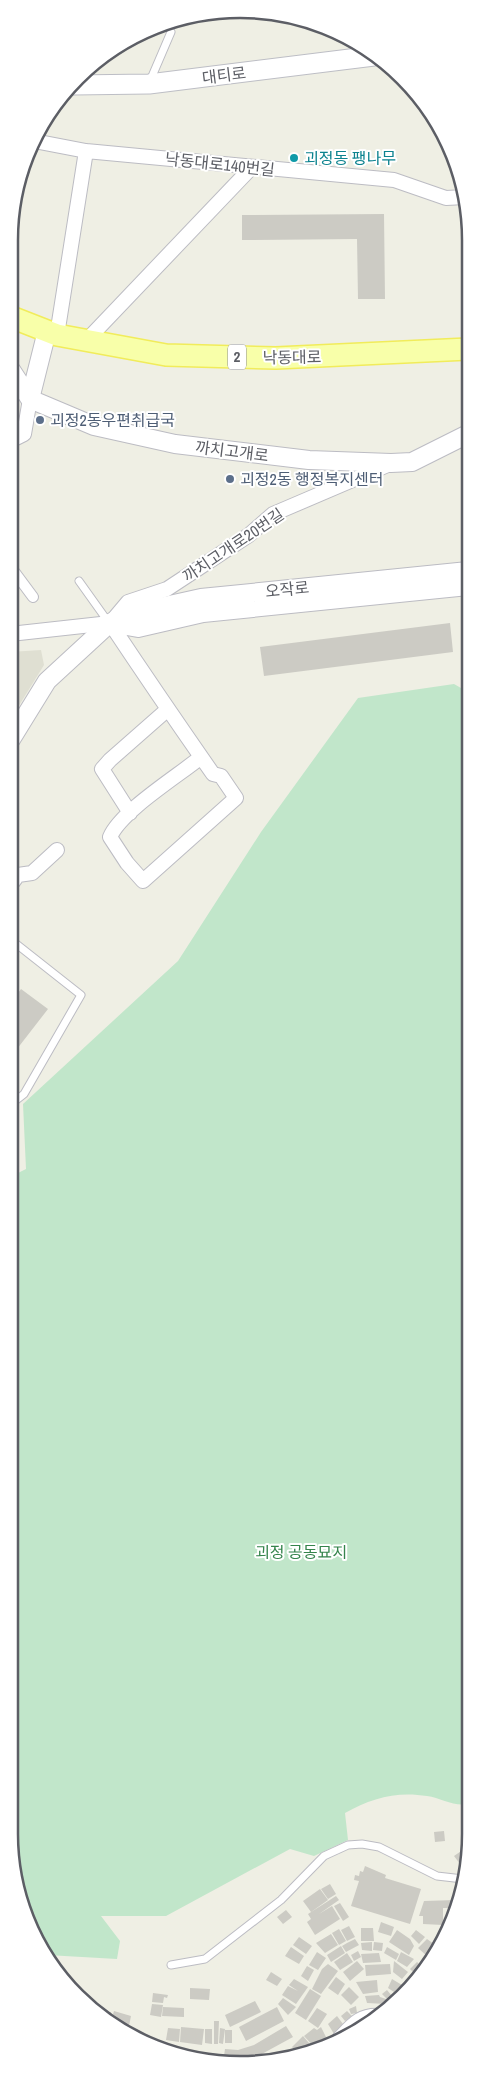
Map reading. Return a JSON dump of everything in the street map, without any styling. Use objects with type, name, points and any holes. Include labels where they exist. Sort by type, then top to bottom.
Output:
[{"type":"main road","name":"대티로","points":[[81,85],[149,84],[366,57]]},
{"type":"main road","name":"낙동대로","points":[[18,320],[52,333],[166,355],[276,358],[462,349]]},
{"type":"street","name":"낙동대로140번길","points":[[40,142],[86,151],[394,180],[446,198],[457,197]]},
{"type":"street","points":[[18,437],[24,434],[30,399],[52,333],[86,151]]},
{"type":"street","points":[[86,341],[251,168]]},
{"type":"street","points":[[18,381],[30,399]]},
{"type":"street","name":"까치고개로","points":[[30,399],[94,426],[176,444],[309,460],[412,462],[462,437]]},
{"type":"street","name":"까치고개로20번길","points":[[110,623],[128,602],[167,589],[249,536],[273,514],[391,463]]},
{"type":"street","name":"오작로","points":[[18,728],[47,682],[110,623],[129,614],[201,598],[462,572]]},
{"type":"street","points":[[18,577],[33,597]]},
{"type":"street","name":"오작로","points":[[110,623],[138,628],[203,613],[462,587]]},
{"type":"street","points":[[18,633],[110,623],[213,774],[221,776],[236,798],[144,881],[127,863],[110,837],[114,828],[130,813],[201,757]]},
{"type":"street","points":[[130,813],[102,769],[168,709]]},
{"type":"street","points":[[18,875],[32,873],[57,850]]},
{"type":"street","points":[[351,2026],[357,2020],[367,2017]]},
{"type":"lane","points":[[149,84],[171,32]]},
{"type":"lane","points":[[79,582],[110,623]]},
{"type":"lane","points":[[18,945],[81,995],[24,1094],[18,1099]]},
{"type":"lane","points":[[171,1965],[205,1959],[281,1900],[324,1856],[348,1845],[362,1844],[379,1847],[437,1876],[457,1878]]},
{"type":"shaded area","points":[[41,650],[44,665],[18,707],[18,651]]},
{"type":"green space","name":"괴정 공동묘지","points":[[454,684],[462,689],[462,1805],[432,1797],[405,1794],[384,1797],[365,1803],[345,1813],[348,1840],[314,1856],[290,1849],[166,1916],[101,1916],[120,1941],[117,1959],[53,1955],[40,1933],[29,1906],[19,1863],[18,1849],[18,1173],[26,1169],[23,1104],[178,961],[261,832],[358,698]]},
{"type":"building","points":[[384,214],[385,299],[358,299],[357,239],[242,240],[242,215]]},
{"type":"building","points":[[450,623],[453,652],[264,676],[260,647]]},
{"type":"building","points":[[21,989],[48,1009],[18,1048],[18,993]]},
{"type":"building","points":[[444,1831],[445,1841],[435,1842],[434,1832]]},
{"type":"building","points":[[461,1851],[460,1864],[454,1856]]},
{"type":"building","points":[[365,1866],[386,1875],[385,1878],[421,1889],[410,1924],[351,1906],[359,1881],[354,1880],[355,1875],[359,1876],[360,1871],[363,1872]]},
{"type":"building","points":[[330,1884],[336,1894],[328,1899],[321,1889]]},
{"type":"building","points":[[320,1889],[328,1900],[311,1912],[303,1901]]},
{"type":"building","points":[[336,1896],[339,1900],[319,1914],[332,1906],[340,1919],[315,1935],[307,1922],[311,1919],[308,1914]]},
{"type":"building","points":[[452,1900],[449,1908],[443,1908],[442,1925],[423,1924],[423,1916],[419,1916],[424,1901]]},
{"type":"building","points":[[340,1903],[349,1917],[343,1921],[334,1906]]},
{"type":"building","points":[[286,1910],[292,1917],[283,1924],[277,1917]]},
{"type":"building","points":[[381,1922],[394,1927],[391,1936],[378,1932]]},
{"type":"building","points":[[349,1926],[355,1937],[347,1941],[341,1930]]},
{"type":"building","points":[[361,1928],[373,1928],[374,1941],[361,1941]]},
{"type":"building","points":[[339,1929],[346,1941],[339,1945],[332,1933]]},
{"type":"building","points":[[397,1930],[410,1939],[414,1946],[409,1955],[389,1942]]},
{"type":"building","points":[[416,1930],[425,1937],[419,1944],[411,1936]]},
{"type":"building","points":[[331,1934],[338,1945],[325,1953],[316,1943]]},
{"type":"building","points":[[299,1937],[312,1946],[306,1954],[293,1945]]},
{"type":"building","points":[[355,1939],[359,1945],[346,1952],[342,1946]]},
{"type":"building","points":[[427,1939],[433,1944],[426,1955],[418,1948]]},
{"type":"building","points":[[372,1942],[372,1951],[362,1950],[361,1943]]},
{"type":"building","points":[[374,1942],[383,1943],[382,1951],[373,1950]]},
{"type":"building","points":[[341,1946],[345,1953],[331,1962],[327,1955]]},
{"type":"building","points":[[291,1947],[304,1956],[299,1964],[285,1956]]},
{"type":"building","points":[[387,1947],[399,1954],[396,1960],[384,1953]]},
{"type":"building","points":[[358,1951],[361,1957],[354,1961],[351,1955]]},
{"type":"building","points":[[317,1952],[326,1958],[318,1970],[309,1965]]},
{"type":"building","points":[[401,1952],[414,1959],[407,1967],[397,1961]]},
{"type":"building","points":[[347,1953],[353,1962],[340,1970],[334,1962]]},
{"type":"building","points":[[379,1953],[381,1962],[363,1963],[361,1954]]},
{"type":"building","points":[[357,1961],[364,1969],[350,1981],[343,1972]]},
{"type":"building","points":[[394,1961],[408,1972],[402,1979],[393,1972]]},
{"type":"building","points":[[417,1962],[420,1964],[414,1973],[410,1969]]},
{"type":"building","points":[[328,1964],[338,1971],[321,1994],[312,1989],[322,1969]]},
{"type":"building","points":[[390,1964],[391,1974],[366,1976],[365,1965]]},
{"type":"building","points":[[307,1966],[314,1970],[308,1981],[301,1976]]},
{"type":"building","points":[[271,1972],[282,1979],[277,1986],[266,1980]]},
{"type":"building","points":[[336,1977],[345,1984],[338,1995],[328,1988]]},
{"type":"building","points":[[294,1979],[308,1987],[296,2004],[282,1995],[288,1986],[298,1991],[289,1985]]},
{"type":"building","points":[[392,1979],[402,1985],[394,1992],[388,1988]]},
{"type":"building","points":[[377,1980],[378,1992],[363,1994],[356,1982]]},
{"type":"building","points":[[349,1987],[359,1997],[351,2005],[341,1995]]},
{"type":"building","points":[[190,1988],[210,1989],[209,2000],[190,1999]]},
{"type":"building","points":[[310,1989],[321,1996],[306,2020],[295,2013]]},
{"type":"building","points":[[387,1990],[392,1995],[388,2000],[382,1994]]},
{"type":"building","points":[[153,1993],[168,1995],[167,1998],[164,1997],[163,2003],[152,2002]]},
{"type":"building","points":[[379,1995],[386,1999],[386,2001],[383,2004],[367,2003],[365,1996]]},
{"type":"building","points":[[283,1998],[296,2007],[288,2015],[278,2004]]},
{"type":"building","points":[[255,2001],[261,2012],[230,2027],[225,2015]]},
{"type":"building","points":[[152,2004],[163,2005],[161,2017],[150,2015]]},
{"type":"building","points":[[356,2006],[357,2013],[351,2014],[349,2009]]},
{"type":"building","points":[[163,2007],[184,2008],[184,2017],[162,2016]]},
{"type":"building","points":[[277,2007],[284,2021],[246,2041],[239,2027]]},
{"type":"building","points":[[317,2008],[327,2014],[318,2028],[308,2021]]},
{"type":"building","points":[[114,2011],[131,2016],[129,2026],[125,2025],[112,2017]]},
{"type":"building","points":[[347,2011],[352,2016],[345,2021],[341,2016]]},
{"type":"building","points":[[337,2016],[343,2024],[334,2034],[328,2024]]},
{"type":"building","points":[[214,2021],[219,2021],[218,2044],[214,2044]]},
{"type":"building","points":[[286,2026],[293,2037],[259,2056],[224,2056],[225,2049],[238,2050],[254,2045]]},
{"type":"building","points":[[181,2027],[204,2029],[202,2045],[180,2042]]},
{"type":"building","points":[[321,2027],[326,2037],[324,2040],[312,2045],[304,2036],[314,2028],[317,2030]]},
{"type":"building","points":[[168,2028],[180,2029],[179,2042],[166,2040]]},
{"type":"building","points":[[220,2028],[225,2029],[223,2044],[219,2043]]},
{"type":"building","points":[[205,2029],[212,2029],[212,2044],[205,2043]]},
{"type":"building","points":[[225,2030],[232,2030],[232,2043],[225,2043]]},
{"type":"building","points":[[303,2036],[311,2045],[294,2050],[292,2047]]},
{"type":"place","name":"괴정동 팽나무","points":[[294,158]]},
{"type":"place","name":"괴정2동우편취급국","points":[[40,420]]},
{"type":"place","name":"괴정2동 행정복지센터","points":[[230,479]]}]
